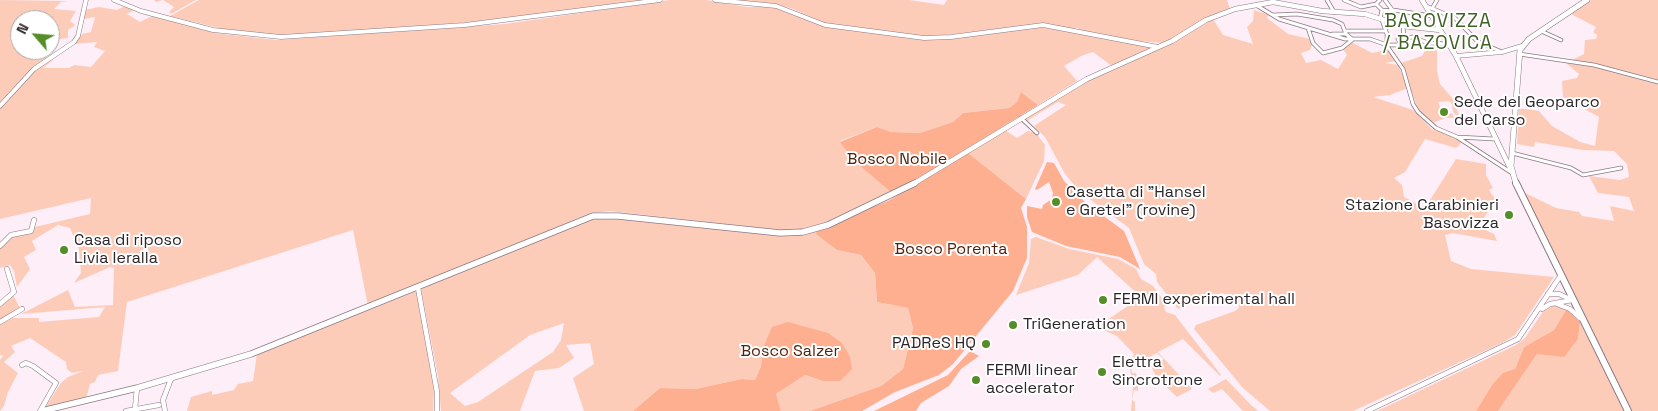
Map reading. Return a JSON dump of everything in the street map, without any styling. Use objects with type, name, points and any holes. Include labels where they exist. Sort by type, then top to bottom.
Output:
[{"type":"main road","points":[[1422,0],[1456,56],[1494,140],[1512,173],[1572,300],[1628,411]]},
{"type":"main road","points":[[1512,173],[1519,54],[1522,46],[1587,0]]},
{"type":"main road","points":[[41,411],[171,379],[269,347],[593,216],[618,216],[780,233],[813,230],[858,213],[894,196],[1087,79],[1158,47],[1220,14],[1264,1],[1334,12],[1362,14],[1403,26],[1440,30]]},
{"type":"street","points":[[0,106],[34,69],[77,39],[86,0]]},
{"type":"street","points":[[114,0],[141,11],[212,30],[282,37],[465,25],[660,0]]},
{"type":"street","points":[[715,0],[776,6],[825,25],[928,38],[1043,25],[1158,47]]},
{"type":"street","points":[[1327,0],[1334,12],[1334,20]]},
{"type":"street","points":[[1344,0],[1361,7],[1376,4],[1380,0]]},
{"type":"street","points":[[1385,0],[1393,10]]},
{"type":"street","points":[[1433,7],[1437,0]]},
{"type":"street","points":[[1256,4],[1273,15],[1330,34],[1352,39],[1370,39],[1387,45],[1400,45],[1398,39]]},
{"type":"street","points":[[1376,4],[1382,10],[1432,16]]},
{"type":"street","points":[[1426,6],[1433,7],[1455,18],[1480,43],[1502,52]]},
{"type":"street","points":[[1361,7],[1362,14]]},
{"type":"street","points":[[1382,10],[1381,20],[1386,32],[1387,45],[1403,69],[1411,91],[1414,108],[1436,128],[1457,137],[1512,173]]},
{"type":"street","points":[[1273,15],[1297,14],[1334,20],[1342,24],[1352,39]]},
{"type":"street","points":[[1403,26],[1404,39]]},
{"type":"street","points":[[1308,28],[1314,45],[1323,53],[1342,48],[1352,39]]},
{"type":"street","points":[[1541,31],[1561,40]]},
{"type":"street","points":[[1330,34],[1386,32],[1398,39],[1415,37],[1428,43],[1448,44]]},
{"type":"street","points":[[1456,56],[1509,51],[1522,46]]},
{"type":"street","points":[[1509,51],[1594,65],[1658,82]]},
{"type":"street","points":[[1021,118],[1037,133]]},
{"type":"street","points":[[1457,137],[1494,140]]},
{"type":"street","points":[[1512,153],[1571,168],[1581,175],[1621,168]]},
{"type":"street","points":[[0,246],[11,235],[31,231],[34,220]]},
{"type":"street","points":[[0,304],[14,292],[8,269]]},
{"type":"street","points":[[1367,411],[1512,344],[1523,335],[1560,275]]},
{"type":"street","points":[[418,288],[437,392],[437,411]]},
{"type":"street","points":[[1548,294],[1559,294],[1572,300]]},
{"type":"street","points":[[1536,315],[1546,305],[1572,300]]},
{"type":"street","points":[[1554,303],[1570,309],[1582,320]]},
{"type":"street","points":[[0,322],[22,309]]},
{"type":"street","points":[[22,364],[26,363],[33,366],[56,384],[41,411]]},
{"type":"street","points":[[166,411],[163,400],[171,379]]},
{"type":"street","points":[[135,409],[137,388]]},
{"type":"street","points":[[126,411],[159,405]]},
{"type":"green space","points":[[0,0],[67,1],[61,2],[54,9],[76,11],[70,21],[75,25],[68,30],[68,38],[60,39],[60,10],[10,10],[10,60],[46,60],[0,104]]},
{"type":"green space","points":[[163,0],[196,0],[171,14],[169,12],[174,7]]},
{"type":"green space","points":[[199,0],[649,0],[502,20],[278,36],[239,33],[170,16]]},
{"type":"green space","points":[[670,0],[706,0],[747,7],[776,7],[827,27],[925,39],[952,39],[1041,26],[1154,47],[1112,66],[1093,52],[1081,56],[1064,66],[1077,81],[1038,105],[1021,92],[1017,102],[1009,108],[963,113],[953,122],[920,133],[891,132],[877,127],[840,141],[853,160],[893,194],[828,223],[789,231],[610,211],[591,213],[368,306],[353,230],[127,302],[118,371],[98,375],[95,382],[90,384],[86,399],[45,408],[61,383],[68,377],[83,371],[72,373],[67,369],[66,362],[30,338],[11,346],[15,352],[4,362],[18,373],[0,411],[0,360],[3,356],[0,355],[0,324],[12,318],[39,318],[39,322],[99,317],[105,307],[21,314],[68,290],[75,307],[113,305],[114,268],[110,267],[74,283],[81,273],[79,250],[70,228],[58,225],[32,241],[36,250],[24,257],[30,269],[17,287],[14,271],[10,265],[0,268],[0,248],[14,235],[33,232],[35,227],[90,214],[91,198],[0,219],[0,108],[30,74],[49,60],[53,60],[43,68],[69,68],[74,65],[91,67],[105,51],[94,47],[97,42],[74,44],[82,34],[91,32],[95,17],[84,19],[85,10],[99,7],[117,10],[125,6],[134,10],[127,14],[140,22],[152,16],[215,33],[276,40],[505,24]]},
{"type":"green space","points":[[722,0],[909,0],[944,5],[947,0],[1227,0],[1230,9],[1163,43],[1139,41],[1086,32],[1077,28],[1071,29],[1043,24],[927,37],[826,24],[793,9],[776,4]]},
{"type":"green space","points":[[1591,0],[1658,0],[1658,411],[1632,411],[1523,192],[1556,208],[1579,212],[1582,216],[1614,221],[1610,206],[1634,211],[1629,197],[1598,193],[1589,176],[1620,180],[1629,177],[1627,164],[1614,151],[1583,150],[1535,142],[1534,147],[1517,144],[1519,108],[1539,111],[1552,126],[1580,142],[1595,146],[1599,117],[1563,97],[1562,81],[1577,78],[1579,74],[1566,63],[1584,54],[1585,40],[1596,39],[1597,35],[1593,32],[1596,27],[1571,14]]},
{"type":"green space","points":[[1254,10],[1269,15],[1267,18],[1288,34],[1310,39],[1312,45],[1310,50],[1301,53],[1306,63],[1321,60],[1338,69],[1347,55],[1343,49],[1351,42],[1372,53],[1388,50],[1397,61],[1385,63],[1398,65],[1408,88],[1390,95],[1373,97],[1413,110],[1433,130],[1440,131],[1462,142],[1456,148],[1425,139],[1405,172],[1394,178],[1402,185],[1404,197],[1425,208],[1456,159],[1486,164],[1486,175],[1493,188],[1489,190],[1495,199],[1479,227],[1494,234],[1497,241],[1453,233],[1445,235],[1451,261],[1471,269],[1554,277],[1515,335],[1502,343],[1353,411],[1270,411],[1243,388],[1194,329],[1196,325],[1235,311],[1239,308],[1238,301],[1234,297],[1222,293],[1178,309],[1157,282],[1156,274],[1144,264],[1129,228],[1080,192],[1065,174],[1045,137],[1034,126],[1066,105],[1058,102],[1028,120],[1030,122],[1025,118],[1082,83],[1178,40],[1213,19],[1223,35],[1253,44],[1247,27],[1253,21]]},
{"type":"green space","points":[[1426,49],[1437,50],[1437,71],[1440,84],[1454,100],[1460,119],[1453,112],[1452,104],[1449,101],[1438,102],[1442,112],[1452,113],[1454,118],[1446,118],[1432,123],[1418,109],[1401,63],[1422,56]]},
{"type":"green space","name":"Bosco Nobile","points":[[1021,92],[1038,105],[893,194],[853,160],[840,142],[877,127],[891,132],[920,133],[953,122],[963,113],[1009,108],[1017,102]]},
{"type":"green space","points":[[1005,130],[1017,138],[1028,131],[1036,133],[1045,145],[1044,161],[1026,199],[968,153]]},
{"type":"green space","name":"Bosco Porenta","points":[[968,153],[1026,199],[1021,208],[1027,227],[1027,258],[1013,291],[953,364],[939,375],[895,392],[862,411],[810,411],[881,386],[903,369],[913,328],[908,308],[877,302],[875,273],[861,255],[837,250],[816,234],[817,230],[890,200]]},
{"type":"green space","points":[[1047,162],[1054,163],[1064,181],[1086,203],[1124,231],[1140,269],[1120,257],[1066,246],[1032,232],[1027,217],[1027,206],[1042,209],[1043,205],[1052,199],[1053,193],[1049,182],[1037,190],[1035,189]]},
{"type":"green space","points":[[607,217],[758,233],[817,230],[837,250],[861,255],[875,273],[877,302],[908,308],[913,328],[903,369],[881,386],[810,411],[781,411],[776,394],[805,375],[823,381],[763,348],[761,366],[755,380],[742,379],[695,389],[660,388],[633,411],[584,411],[573,378],[594,364],[590,343],[566,345],[574,358],[559,368],[535,371],[520,411],[441,411],[438,376],[421,289],[590,220]],"holes":[[[564,323],[561,340],[553,352],[478,402],[465,406],[450,393],[530,335]]]},
{"type":"green space","points":[[1036,237],[1069,249],[1118,259],[1136,269],[1141,279],[1153,286],[1167,305],[1164,307],[1166,312],[1175,315],[1221,375],[1183,339],[1158,352],[1192,389],[1177,397],[1156,377],[1151,366],[1164,359],[1157,353],[1149,357],[1151,360],[1147,357],[1131,366],[1132,373],[1136,373],[1137,379],[1133,379],[1134,385],[1138,386],[1138,391],[1134,390],[1132,400],[1135,402],[1135,411],[1131,411],[1133,386],[1129,364],[1134,354],[1117,336],[1097,327],[1141,297],[1097,257],[1078,275],[1016,295],[1029,263],[1031,239]]},
{"type":"green space","points":[[417,291],[434,390],[433,411],[187,411],[191,397],[212,391],[212,395],[234,390],[238,384],[253,381],[257,354]]},
{"type":"green space","points":[[13,295],[21,310],[0,322],[0,304]]},
{"type":"green space","points":[[1552,305],[1567,309],[1563,318],[1554,330],[1524,347],[1515,369],[1492,385],[1476,411],[1377,411],[1516,345],[1525,338],[1545,309]]},
{"type":"green space","points":[[1567,309],[1580,322],[1578,339],[1564,357],[1537,354],[1498,411],[1476,411],[1492,385],[1503,373],[1515,369],[1524,347],[1554,330]]},
{"type":"green space","name":"Bosco Salzer","points":[[788,322],[828,333],[842,343],[850,357],[852,369],[840,381],[823,381],[805,375],[776,394],[781,411],[633,411],[660,388],[695,389],[742,379],[755,380],[761,366],[763,348],[772,327]]},
{"type":"green space","points":[[1580,322],[1624,411],[1498,411],[1537,354],[1578,339]]},
{"type":"green space","points":[[970,351],[979,356],[961,369],[949,386],[921,403],[916,411],[874,411],[948,375]]},
{"type":"green space","points":[[1226,379],[1258,411],[1243,411],[1222,389],[1213,393],[1208,389]]},
{"type":"place","name":"Sede del Geoparco del Carso","points":[[1444,112]]},
{"type":"place","name":"Casetta di \"Hansel e Gretel\" (rovine)","points":[[1056,202]]},
{"type":"place","name":"Stazione Carabinieri Basovizza","points":[[1509,215]]},
{"type":"place","name":"Casa di riposo Livia Ieralla","points":[[64,250]]},
{"type":"place","name":"FERMI experimental hall","points":[[1103,300]]},
{"type":"place","name":"TriGeneration","points":[[1013,325]]},
{"type":"place","name":"PADReS HQ","points":[[986,344]]},
{"type":"place","name":"Elettra Sincrotrone","points":[[1102,372]]},
{"type":"place","name":"FERMI linear accelerator","points":[[976,380]]},
{"type":"district","name":"BASOVIZZA / BAZOVICA","points":[[1438,33]]}]
